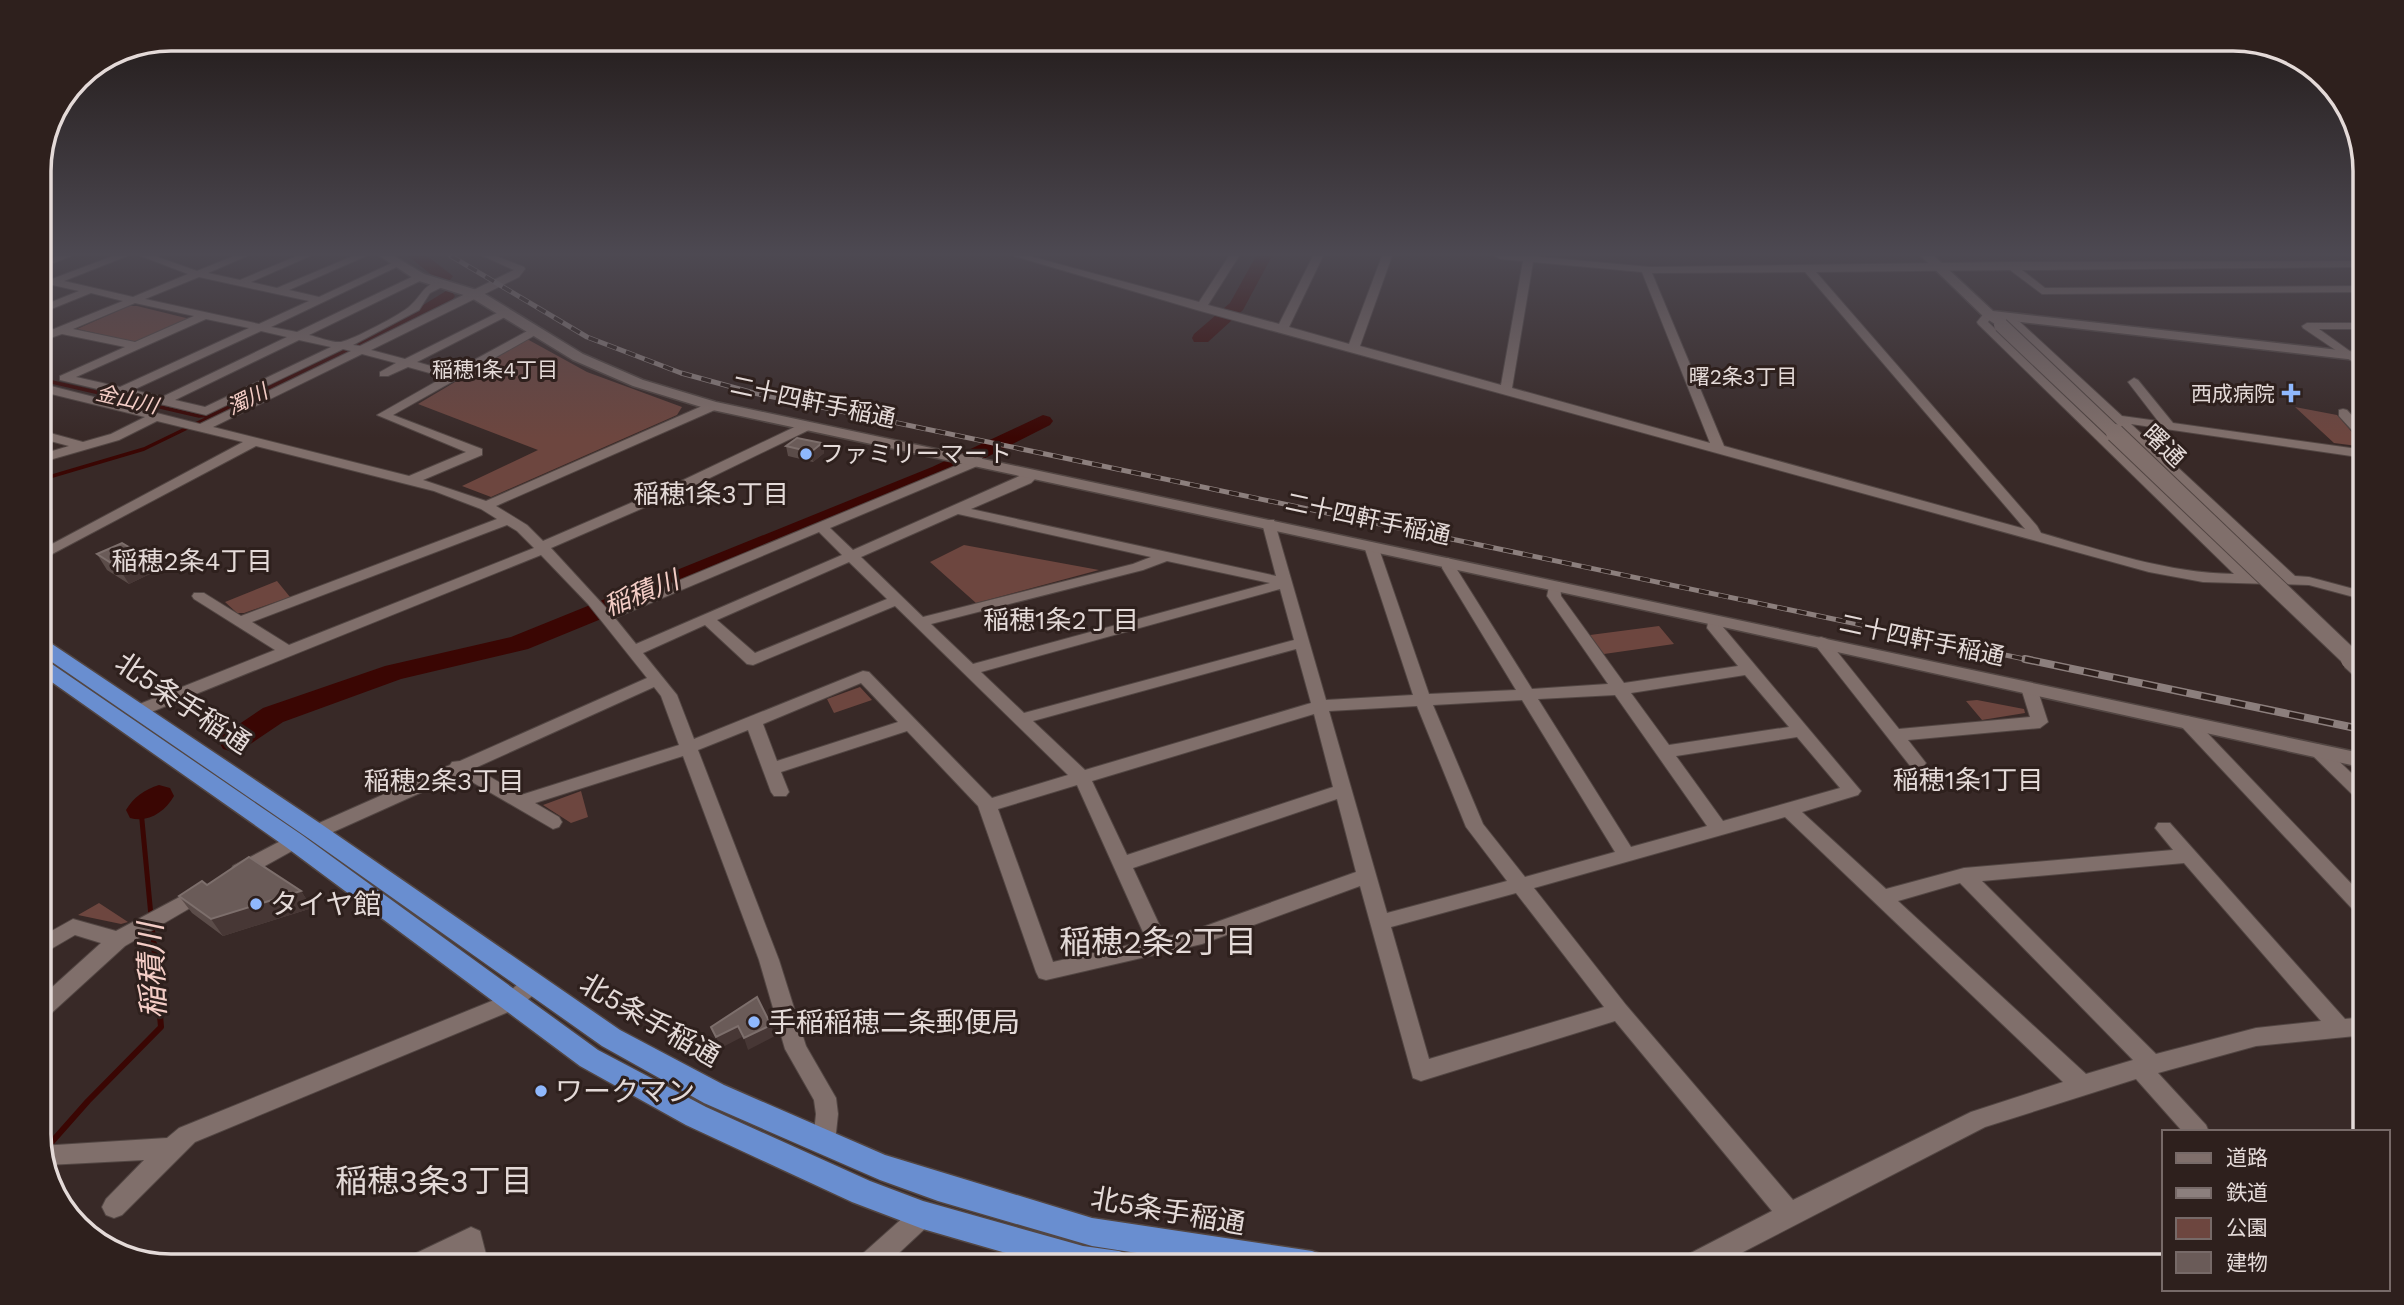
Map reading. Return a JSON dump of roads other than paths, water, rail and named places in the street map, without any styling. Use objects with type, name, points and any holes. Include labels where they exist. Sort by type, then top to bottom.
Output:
[{"type":"highway","name":"北5条手稲通","points":[[51,652],[138,710],[521,993],[589,1058],[696,1116],[824,1175],[923,1215],[1059,1254]]},
{"type":"highway","name":"北5条手稲通","points":[[51,672],[305,836]]},
{"type":"highway","name":"北5条手稲通","points":[[521,993],[714,1094],[880,1167],[927,1184],[1092,1232],[1234,1254]]},
{"type":"street","points":[[51,334],[92,317]]},
{"type":"street","points":[[51,383],[202,317]]},
{"type":"street","points":[[214,317],[351,348],[454,376]]},
{"type":"street","points":[[122,391],[284,317]]},
{"type":"street","points":[[164,401],[338,317]]},
{"type":"street","points":[[195,426],[351,348],[401,317]]},
{"type":"street","points":[[51,384],[122,391],[206,411],[422,317]]},
{"type":"street","points":[[384,374],[497,317]]},
{"type":"street","name":"二十四軒手稲通","points":[[511,317],[578,357],[625,378],[713,406],[1269,523],[2353,758]]},
{"type":"street","points":[[1238,317],[2173,574],[2290,579],[2309,581],[2353,593]]},
{"type":"street","points":[[1282,329],[1288,317]]},
{"type":"street","points":[[1353,349],[1365,317]]},
{"type":"street","points":[[1506,391],[1518,317]]},
{"type":"street","points":[[1665,317],[1719,450]]},
{"type":"street","points":[[1849,317],[2032,529],[2035,537]]},
{"type":"street","name":"曙通","points":[[1992,317],[2353,660]]},
{"type":"street","points":[[2246,578],[1982,322],[1995,320],[2353,356]]},
{"type":"street","points":[[1995,320],[2016,324],[2290,579]]},
{"type":"street","points":[[2353,326],[2307,326],[2353,353]]},
{"type":"street","points":[[61,330],[136,346]]},
{"type":"street","points":[[412,480],[477,452],[383,415],[535,331]]},
{"type":"street","points":[[2134,382],[2168,425]]},
{"type":"street","points":[[51,385],[157,416],[412,480],[486,506],[522,528],[543,548],[600,611],[668,695],[769,960],[796,1049],[825,1098],[827,1114],[824,1142]]},
{"type":"street","points":[[486,506],[713,406]]},
{"type":"street","points":[[2343,413],[2353,424]]},
{"type":"street","points":[[51,455],[115,437],[157,416]]},
{"type":"street","points":[[2119,419],[2353,452]]},
{"type":"street","points":[[138,710],[543,548],[807,426]]},
{"type":"street","points":[[51,437],[83,446]]},
{"type":"street","points":[[51,551],[255,441]]},
{"type":"street","points":[[600,611],[821,527],[974,461]]},
{"type":"street","points":[[633,651],[957,510],[1033,474]]},
{"type":"street","points":[[957,510],[1284,582]]},
{"type":"street","points":[[239,622],[507,520]]},
{"type":"street","points":[[1269,523],[1421,1071],[1619,1011]]},
{"type":"street","points":[[821,527],[1082,778],[1159,946]]},
{"type":"street","points":[[1371,546],[1423,700],[1475,827],[1619,1011],[1790,1215]]},
{"type":"street","points":[[920,622],[1138,567],[1166,556]]},
{"type":"street","points":[[1448,562],[1449,568],[1626,854]]},
{"type":"street","points":[[969,670],[1265,591],[1284,582]]},
{"type":"street","points":[[1555,585],[1554,596],[1718,828]]},
{"type":"street","points":[[199,596],[287,651]]},
{"type":"street","points":[[707,619],[753,660],[897,600]]},
{"type":"street","points":[[1381,922],[1521,887],[1626,854],[1852,791],[1715,628],[1714,619]]},
{"type":"street","points":[[1821,642],[1917,763]]},
{"type":"street","points":[[1021,719],[1301,643]]},
{"type":"street","points":[[987,806],[1320,706],[1620,689],[1749,669]]},
{"type":"street","points":[[519,802],[688,748],[863,676],[987,806],[1046,972],[1202,936],[1368,876]]},
{"type":"street","points":[[51,1001],[122,937],[305,836],[656,680]]},
{"type":"street","points":[[1894,735],[2040,722],[2029,688]]},
{"type":"street","points":[[753,720],[780,792]]},
{"type":"street","points":[[2187,722],[2353,896]]},
{"type":"street","points":[[772,769],[910,724]]},
{"type":"street","points":[[1664,752],[1801,730]]},
{"type":"street","points":[[2317,750],[2353,784]]},
{"type":"street","points":[[458,766],[553,822]]},
{"type":"street","points":[[1122,864],[1343,790]]},
{"type":"street","points":[[1788,809],[2082,1085]]},
{"type":"street","points":[[2164,828],[2340,1028]]},
{"type":"street","points":[[1884,897],[1964,875],[2188,856]]},
{"type":"street","points":[[1964,875],[2146,1066],[2196,1130]]},
{"type":"street","points":[[51,941],[73,927],[122,937]]},
{"type":"street","points":[[114,1207],[187,1135],[521,993]]},
{"type":"street","points":[[1715,1254],[1979,1119],[2146,1066],[2256,1037],[2353,1027]]},
{"type":"street","points":[[53,1155],[172,1148]]},
{"type":"street","points":[[881,1254],[923,1215]]},
{"type":"street","points":[[441,1254],[471,1239],[474,1254]]},
{"type":"waterway","name":"濁川","points":[[216,414],[416,317]]},
{"type":"waterway","name":"稲積川","points":[[1201,338],[1225,317]]},
{"type":"waterway","name":"金山川","points":[[51,382],[199,416],[212,415]]},
{"type":"waterway","name":"濁川","points":[[51,476],[144,449],[216,414]]},
{"type":"waterway","name":"稲積川","points":[[233,742],[273,715],[394,672],[519,643],[940,472],[1043,421]]},
{"type":"waterway","name":"稲積川","points":[[141,810],[159,796]]},
{"type":"waterway","name":"稲積川","points":[[141,810],[151,916]]},
{"type":"waterway","name":"稲積川","points":[[152,925],[154,946]]},
{"type":"waterway","name":"稲積川","points":[[51,1143],[161,1027],[154,944]]},
{"type":"railway","points":[[553,317],[587,337],[681,373],[754,393],[2034,661]]},
{"type":"railway","points":[[2025,659],[2353,727]]},
{"type":"place","name":"西成病院","points":[[2291,393]]},
{"type":"place","name":"ファミリーマート","points":[[806,454]]},
{"type":"place","name":"タイヤ館","points":[[256,904]]},
{"type":"place","name":"手稲稲穂二条郵便局","points":[[754,1022]]},
{"type":"place","name":"ワークマン","points":[[541,1091]]},
{"type":"district","name":"稲穂1条4丁目","points":[[495,369]]},
{"type":"district","name":"曙2条3丁目","points":[[1743,376]]},
{"type":"district","name":"稲穂1条3丁目","points":[[711,494]]},
{"type":"district","name":"稲穂2条4丁目","points":[[192,561]]},
{"type":"district","name":"稲穂1条2丁目","points":[[1061,620]]},
{"type":"district","name":"稲穂1条1丁目","points":[[1968,780]]},
{"type":"district","name":"稲穂2条3丁目","points":[[444,781]]},
{"type":"district","name":"稲穂2条2丁目","points":[[1158,942]]},
{"type":"district","name":"稲穂3条3丁目","points":[[434,1181]]}]
